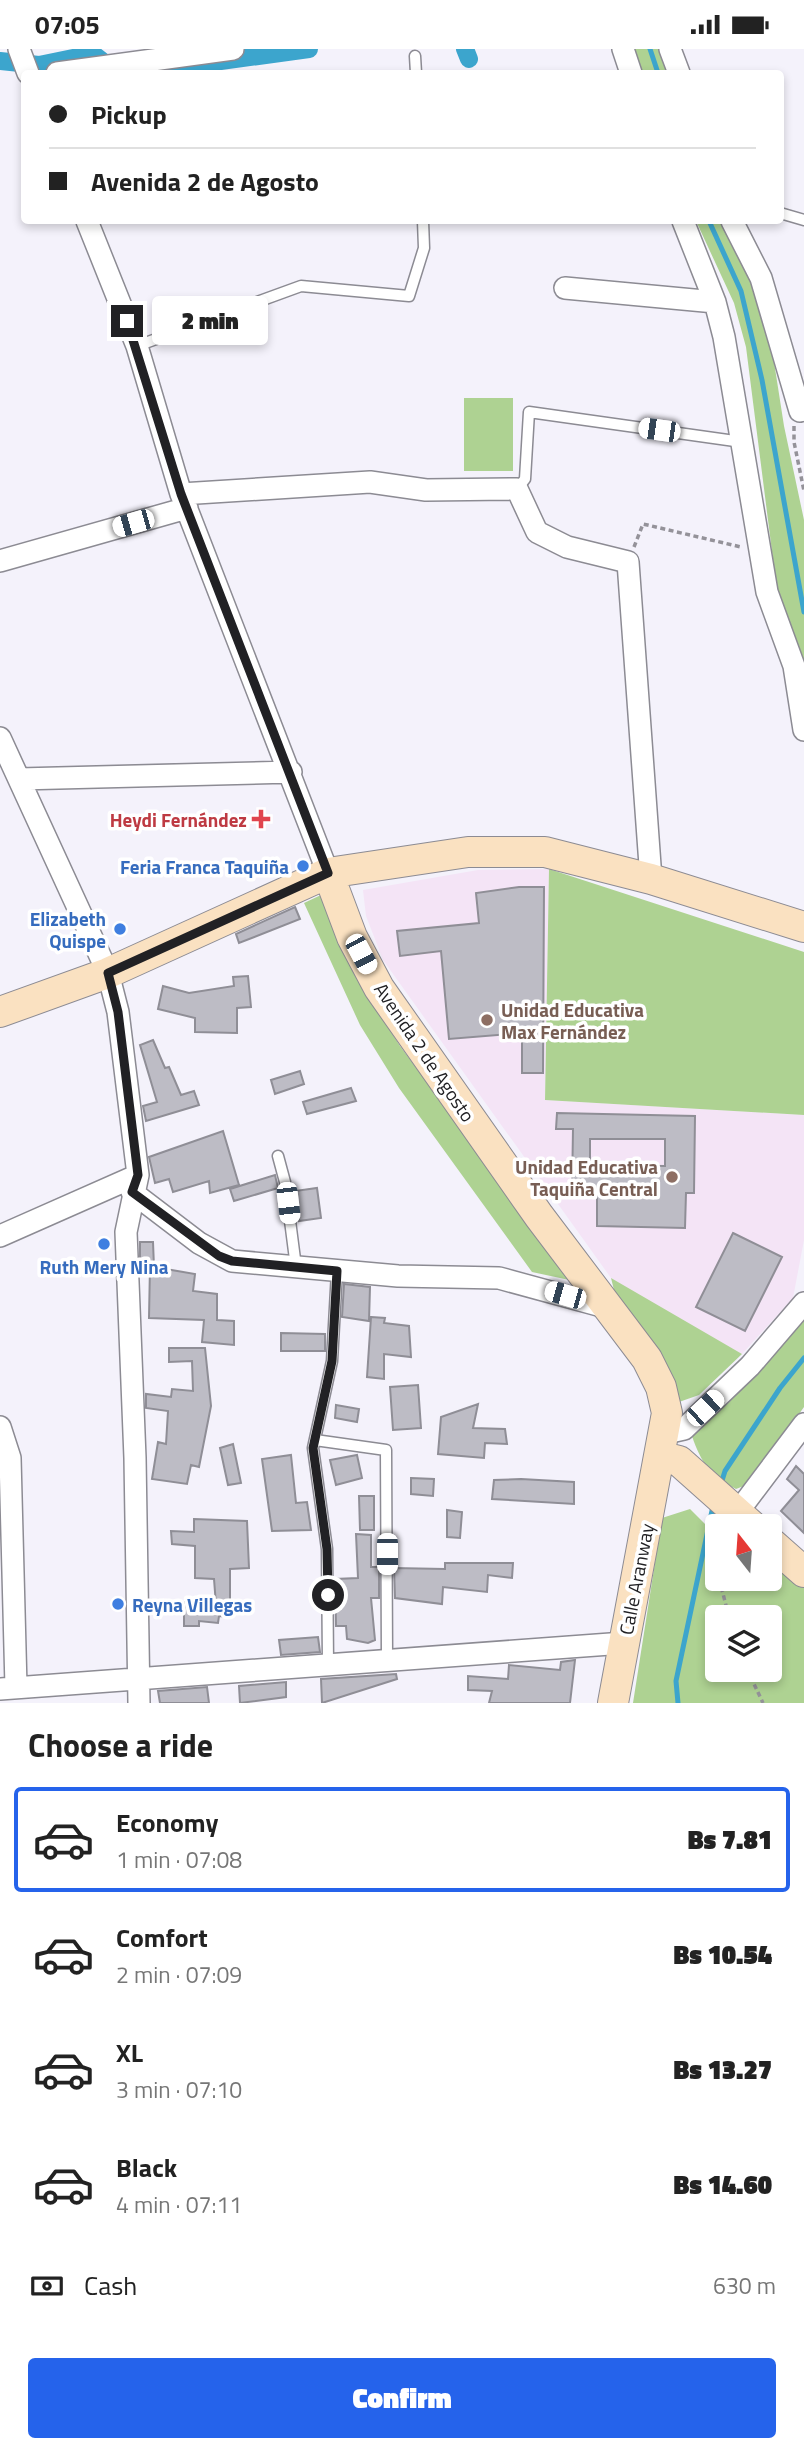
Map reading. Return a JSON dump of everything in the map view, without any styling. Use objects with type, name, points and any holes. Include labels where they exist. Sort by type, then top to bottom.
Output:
[{"type":"street","points":[[19,49],[27,70]]},
{"type":"street","points":[[79,70],[233,49]]},
{"type":"street","points":[[623,49],[630,70]]},
{"type":"street","points":[[670,49],[677,70]]},
{"type":"street","name":"Avenida 2 de Agosto","points":[[88,224],[137,346],[184,501],[291,772],[352,937],[379,988],[539,1216],[647,1359],[661,1387],[667,1413],[662,1443]]},
{"type":"street","points":[[684,224],[715,302],[724,337],[767,593],[794,666],[804,730]]},
{"type":"street","points":[[734,224],[761,278],[802,408]]},
{"type":"street","points":[[565,288],[715,302]]},
{"type":"street","points":[[0,561],[184,501],[370,482],[426,490],[517,489],[537,532],[567,547],[628,562],[651,879]]},
{"type":"street","points":[[0,738],[91,942],[108,973],[118,1012],[135,1184],[125,1232],[135,1458],[136,1678],[139,1703]]},
{"type":"street","points":[[19,779],[291,772]]},
{"type":"street","points":[[0,1012],[108,973],[328,873],[468,852],[545,852],[651,879],[804,927]]},
{"type":"street","points":[[0,1236],[135,1184]]},
{"type":"street","points":[[135,1184],[219,1256],[232,1261],[337,1271],[499,1278],[609,1308]]},
{"type":"street","points":[[804,1303],[750,1366],[684,1429],[675,1431],[662,1443],[731,1507],[804,1424]]},
{"type":"street","points":[[0,1427],[10,1458],[8,1688],[387,1658],[624,1643]]},
{"type":"street","name":"Calle Aranway","points":[[613,1703],[662,1443]]},
{"type":"street","points":[[782,1553],[804,1572]]},
{"type":"lane","points":[[415,56],[416,70]]},
{"type":"lane","points":[[784,214],[804,220]]},
{"type":"lane","points":[[137,346],[301,286],[409,296],[424,248],[423,224]]},
{"type":"lane","points":[[517,489],[525,479],[529,412],[742,442]]},
{"type":"lane","points":[[278,1156],[285,1182],[296,1267]]},
{"type":"lane","points":[[328,1664],[327,1549],[318,1499],[315,1440],[332,1361],[337,1271]]},
{"type":"lane","points":[[315,1440],[386,1450],[387,1658]]},
{"type":"path","points":[[802,408],[795,424],[794,442],[804,491]]},
{"type":"path","points":[[628,562],[643,524],[762,551]]},
{"type":"path","points":[[753,1682],[763,1703]]},
{"type":"shaded area","name":"Unidad Educativa Taquiña Central","points":[[549,869],[545,1100],[804,1115],[804,1240],[793,1298],[742,1354],[622,1287],[611,1278],[383,960],[366,916],[363,890],[478,870]]},
{"type":"green space","points":[[633,49],[664,49],[671,70],[641,70]]},
{"type":"green space","points":[[697,224],[725,224],[756,289],[772,349],[784,426],[804,520],[804,681],[776,583],[746,347],[734,303]]},
{"type":"green space","points":[[464,398],[513,398],[513,471],[464,471]]},
{"type":"green space","points":[[549,869],[804,952],[804,1115],[545,1100]]},
{"type":"green space","points":[[321,895],[372,1002],[400,1046],[574,1281],[532,1272],[399,1088],[360,1025],[304,903]]},
{"type":"green space","points":[[611,1278],[742,1354],[699,1395],[679,1402],[616,1298]]},
{"type":"green space","points":[[804,1315],[804,1407],[749,1484],[736,1489],[708,1468],[692,1436]]},
{"type":"green space","points":[[690,1509],[705,1524],[705,1591],[782,1591],[782,1565],[804,1584],[804,1703],[633,1703],[662,1518]]},
{"type":"building","points":[[519,887],[544,887],[543,1073],[522,1073],[522,1033],[449,1039],[441,951],[400,956],[397,931],[479,923],[476,893]]},
{"type":"building","points":[[295,907],[300,919],[239,943],[236,934]]},
{"type":"building","points":[[248,976],[251,1007],[237,1008],[237,1033],[195,1032],[195,1018],[158,1009],[163,986],[189,993],[234,986],[233,977]]},
{"type":"building","points":[[153,1040],[181,1095],[194,1091],[199,1105],[146,1121],[143,1106],[157,1102],[140,1045]]},
{"type":"building","points":[[300,1071],[304,1084],[275,1094],[271,1080]]},
{"type":"building","points":[[351,1088],[356,1101],[307,1114],[303,1102]]},
{"type":"building","points":[[557,1113],[695,1116],[694,1193],[686,1193],[685,1228],[597,1226],[597,1191],[572,1191],[573,1129],[556,1129]],"holes":[[[590,1139],[665,1139],[665,1166],[590,1165]]]},
{"type":"building","points":[[223,1131],[239,1185],[210,1193],[209,1181],[173,1192],[169,1179],[155,1183],[149,1157]]},
{"type":"building","points":[[275,1175],[278,1188],[234,1201],[230,1189]]},
{"type":"building","points":[[317,1188],[321,1218],[299,1221],[295,1191]]},
{"type":"building","points":[[733,1233],[782,1257],[745,1331],[696,1307]]},
{"type":"building","points":[[140,1242],[153,1242],[154,1267],[195,1274],[193,1291],[217,1294],[217,1320],[234,1321],[234,1345],[202,1342],[204,1320],[149,1318],[150,1266],[140,1265]]},
{"type":"building","points":[[344,1284],[370,1287],[369,1321],[342,1317]]},
{"type":"building","points":[[371,1317],[385,1318],[384,1323],[409,1326],[411,1357],[384,1354],[384,1379],[367,1377]]},
{"type":"building","points":[[281,1333],[325,1334],[325,1351],[281,1351]]},
{"type":"building","points":[[169,1348],[205,1348],[211,1406],[199,1467],[191,1465],[187,1484],[152,1479],[158,1442],[166,1444],[168,1411],[146,1408],[146,1394],[171,1397],[172,1389],[193,1391],[192,1361],[169,1362]]},
{"type":"building","points":[[418,1385],[421,1428],[393,1430],[390,1387]]},
{"type":"building","points":[[478,1404],[473,1428],[505,1429],[507,1444],[485,1443],[484,1458],[438,1454],[441,1417]]},
{"type":"building","points":[[336,1405],[359,1409],[357,1422],[335,1418]]},
{"type":"building","points":[[233,1444],[241,1483],[228,1485],[220,1448]]},
{"type":"building","points":[[291,1455],[296,1503],[307,1502],[311,1530],[272,1531],[262,1459]]},
{"type":"building","points":[[357,1455],[362,1478],[336,1485],[330,1460]]},
{"type":"building","points":[[796,1466],[804,1474],[804,1533],[781,1511],[799,1490],[787,1479]]},
{"type":"building","points":[[411,1478],[434,1479],[433,1496],[411,1494]]},
{"type":"building","points":[[494,1480],[574,1482],[574,1504],[492,1499]]},
{"type":"building","points":[[359,1496],[374,1496],[374,1530],[360,1530]]},
{"type":"building","points":[[447,1510],[462,1512],[460,1538],[447,1537]]},
{"type":"building","points":[[194,1519],[247,1521],[249,1568],[230,1569],[230,1617],[219,1616],[218,1623],[199,1621],[199,1626],[184,1626],[184,1602],[216,1605],[214,1579],[195,1578],[195,1546],[172,1544],[171,1531],[194,1532]]},
{"type":"building","points":[[356,1534],[371,1535],[371,1567],[379,1567],[379,1598],[371,1598],[375,1640],[368,1643],[347,1639],[346,1626],[336,1626],[335,1579],[358,1578]]},
{"type":"building","points":[[445,1563],[513,1563],[512,1578],[488,1575],[487,1592],[443,1587],[442,1604],[395,1598],[394,1568],[445,1569]]},
{"type":"building","points":[[318,1637],[320,1652],[281,1655],[279,1640]]},
{"type":"building","points":[[575,1660],[570,1703],[489,1703],[492,1691],[468,1690],[468,1676],[508,1679],[509,1665],[560,1670],[561,1662]]},
{"type":"building","points":[[396,1674],[397,1679],[322,1703],[321,1679]]},
{"type":"building","points":[[286,1682],[286,1697],[240,1703],[239,1686]]},
{"type":"building","points":[[207,1687],[209,1703],[160,1703],[158,1691]]},
{"type":"waterway","points":[[156,70],[309,49]]},
{"type":"waterway","points":[[465,49],[469,59]]},
{"type":"waterway","points":[[650,49],[657,70]]},
{"type":"waterway","points":[[0,61],[39,65],[93,54],[114,70]]},
{"type":"waterway","points":[[710,224],[741,291],[762,380],[804,612]]},
{"type":"waterway","points":[[720,1487],[725,1471],[780,1388],[804,1358]]},
{"type":"waterway","points":[[678,1703],[676,1681],[713,1506]]},
{"type":"place","name":"Heydi Fernández","points":[[261,819]]},
{"type":"place","name":"Feria Franca Taquiña","points":[[303,866]]},
{"type":"place","name":"Elizabeth Quispe","points":[[120,929]]},
{"type":"place","name":"Unidad Educativa Max Fernández","points":[[487,1020]]},
{"type":"place","name":"Unidad Educativa Taquiña Central","points":[[672,1177]]},
{"type":"place","name":"Ruth Mery Nina","points":[[104,1244]]},
{"type":"place","name":"Reyna Villegas","points":[[118,1604]]},
{"type":"route","points":[[127,321],[181,494],[328,873],[108,973],[118,1012],[138,1175],[132,1192],[219,1256],[232,1261],[337,1271],[332,1361],[313,1448],[327,1549],[328,1595]]}]
